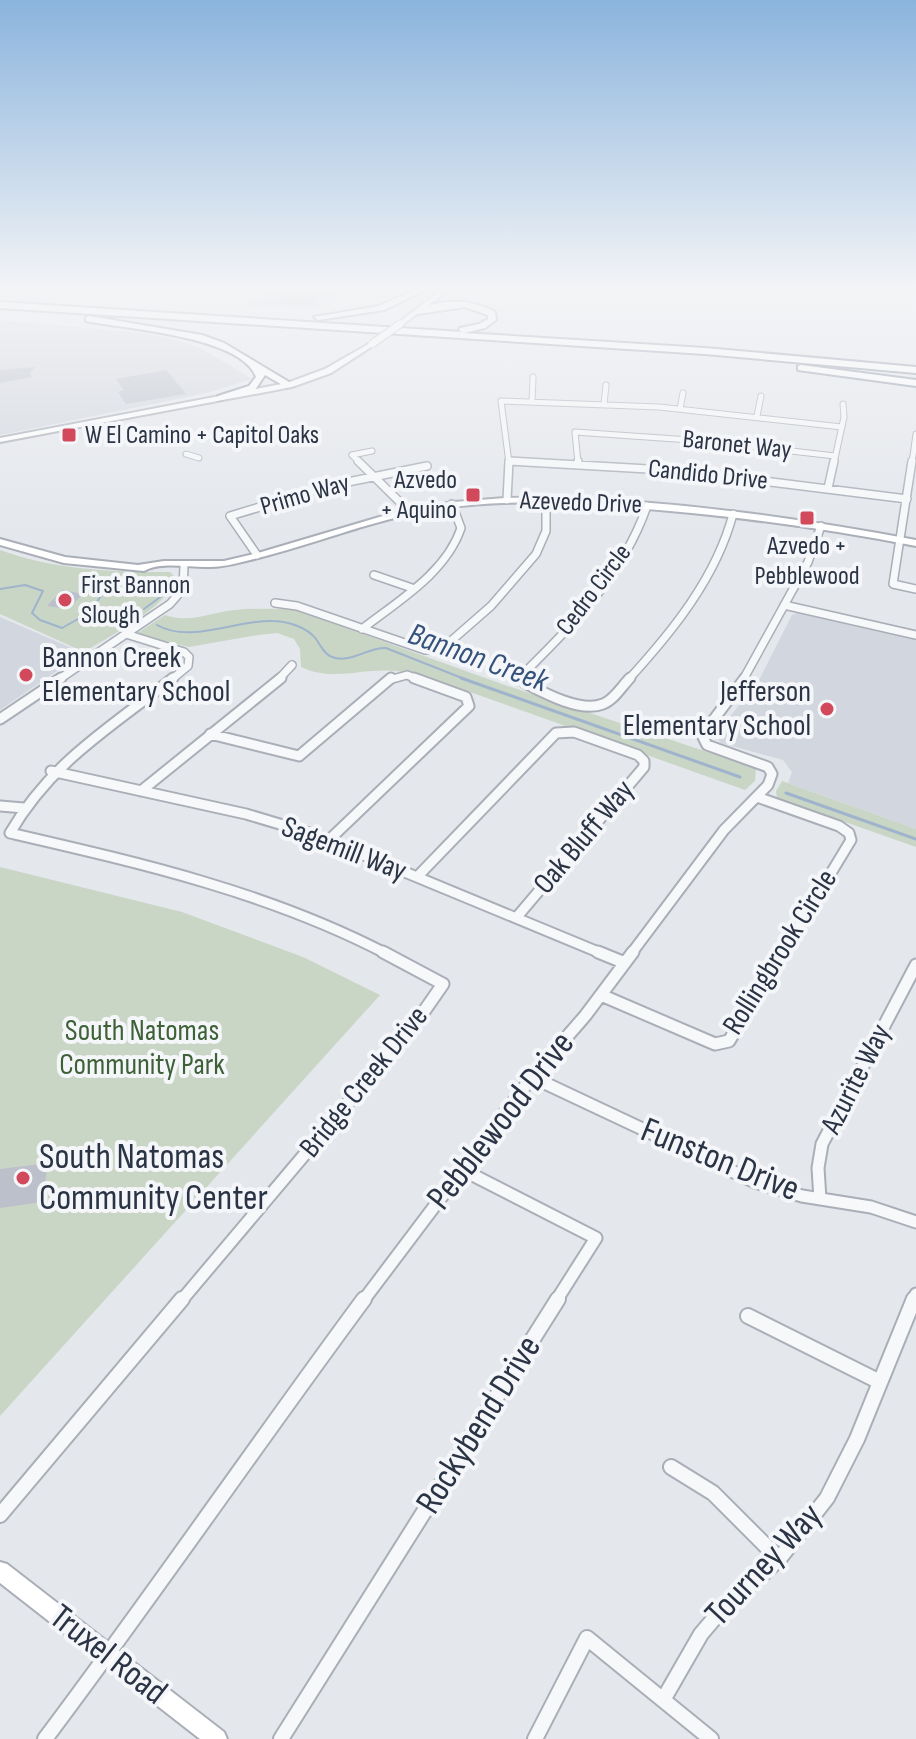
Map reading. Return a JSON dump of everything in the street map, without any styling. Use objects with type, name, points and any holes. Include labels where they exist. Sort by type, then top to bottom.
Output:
[{"type":"highway","points":[[221,398],[256,386],[261,377],[259,371]]},
{"type":"highway","points":[[266,371],[289,385]]},
{"type":"highway","points":[[836,371],[916,380]]},
{"type":"main road","points":[[0,443],[262,394],[328,371]]},
{"type":"main road","points":[[0,443],[289,385]]},
{"type":"main road","name":"Azevedo Drive","points":[[0,542],[64,560],[149,570],[238,561],[409,511],[452,504],[546,500],[733,514],[916,543]]},
{"type":"main road","name":"Truxel Road","points":[[0,1571],[217,1739]]},
{"type":"street","points":[[532,401],[533,377]]},
{"type":"street","points":[[604,404],[606,385]]},
{"type":"street","points":[[680,409],[683,393]]},
{"type":"street","points":[[757,416],[761,396]]},
{"type":"street","points":[[507,500],[509,461],[501,401],[680,409],[842,427]]},
{"type":"street","points":[[828,488],[842,427],[843,404]]},
{"type":"street","name":"Baronet Way","points":[[578,464],[575,432],[704,441],[835,456]]},
{"type":"street","points":[[916,434],[893,584],[916,589]]},
{"type":"street","points":[[372,451],[352,455],[409,511]]},
{"type":"street","points":[[186,454],[199,458]]},
{"type":"street","name":"Candido Drive","points":[[509,461],[696,472],[907,499]]},
{"type":"street","name":"Primo Way","points":[[254,556],[230,516],[373,477],[427,466]]},
{"type":"street","points":[[275,603],[297,606],[425,650],[443,648],[491,606],[536,554],[546,531],[546,500]]},
{"type":"street","points":[[362,629],[412,588],[459,538],[461,523],[452,504]]},
{"type":"street","name":"Cedro Circle","points":[[647,506],[620,563],[580,616],[523,674],[525,683],[588,706],[607,702],[651,656],[674,625],[724,547],[733,514]]},
{"type":"street","points":[[757,797],[771,779],[771,771],[707,745],[702,735],[749,672],[808,562],[821,526]]},
{"type":"street","points":[[0,719],[176,599],[183,589],[184,566]]},
{"type":"street","points":[[374,575],[412,588]]},
{"type":"street","points":[[784,605],[916,635]]},
{"type":"street","points":[[0,806],[24,808],[51,771],[84,742],[188,666],[189,657],[184,652],[126,634]]},
{"type":"street","points":[[141,791],[284,675],[292,665]]},
{"type":"street","points":[[210,734],[299,756],[392,677],[407,675],[466,697],[469,706],[329,840]]},
{"type":"street","name":"Oak Bluff Way","points":[[417,877],[554,734],[574,732],[638,755],[644,761],[644,767],[516,918]]},
{"type":"street","name":"Sagemill Way","points":[[51,771],[246,814],[329,840],[625,963]]},
{"type":"street","name":"Pebblewood Drive","points":[[45,1739],[149,1601],[268,1429],[461,1169],[601,995],[724,830],[757,797]]},
{"type":"street","name":"Rollingbrook Circle","points":[[601,995],[715,1044],[729,1041],[851,840],[849,833],[839,826],[757,797]]},
{"type":"street","name":"Bridge Creek Drive","points":[[0,1515],[418,1020],[443,984],[353,937],[266,901],[167,870],[10,833],[24,808]]},
{"type":"street","name":"Azurite Way","points":[[820,1199],[818,1168],[822,1144],[916,965]]},
{"type":"street","name":"Funston Drive","points":[[532,1077],[755,1182],[783,1192],[871,1207],[916,1222]]},
{"type":"street","name":"Rockybend Drive","points":[[281,1739],[596,1238],[461,1169]]},
{"type":"street","name":"Tourney Way","points":[[663,1700],[709,1624],[779,1559],[808,1525],[843,1471],[916,1294]]},
{"type":"street","points":[[748,1316],[880,1382]]},
{"type":"street","points":[[671,1467],[713,1493],[779,1559]]},
{"type":"street","points":[[535,1739],[587,1638],[711,1739]]},
{"type":"shaded area","points":[[0,371],[239,371],[252,379],[207,393],[0,435]]},
{"type":"shaded area","name":"Jefferson Elementary School","points":[[798,613],[916,639],[916,829],[788,783],[792,772],[783,760],[721,743],[716,735],[760,678],[792,615]]},
{"type":"shaded area","name":"Bannon Creek Elementary School","points":[[0,617],[83,653],[0,710]]},
{"type":"green space","points":[[0,550],[63,566],[170,572],[174,576],[172,586],[152,608],[84,652],[0,614]]},
{"type":"green space","points":[[293,609],[502,684],[756,768],[755,781],[745,790],[425,676],[398,671],[324,674],[313,671],[301,667],[300,649],[294,639],[277,633],[189,647],[136,634],[165,615],[192,618],[235,610]]},
{"type":"green space","points":[[782,781],[916,829],[916,847],[777,798],[776,791]]},
{"type":"green space","name":"South Natomas Community Park","points":[[0,867],[182,912],[303,957],[380,995],[0,1416]]},
{"type":"building","points":[[0,371],[32,371],[32,377],[0,383]]},
{"type":"building","points":[[167,371],[186,394],[126,404],[118,392],[124,390],[116,379]]},
{"type":"building","name":"First Bannon Slough","points":[[62,590],[83,594],[68,609],[47,606]]},
{"type":"building","name":"South Natomas Community Center","points":[[48,1163],[42,1202],[0,1208],[0,1169]]},
{"type":"waterway","name":"Bannon Creek","points":[[0,589],[25,585],[43,591],[32,613],[40,620],[62,628],[87,614],[102,595],[133,587],[160,587],[163,595],[144,609]]},
{"type":"waterway","name":"Bannon Creek","points":[[157,625],[170,630],[198,632],[258,622],[284,622],[307,631],[332,657],[346,658],[386,648],[467,680]]},
{"type":"waterway","name":"Bannon Creek","points":[[461,678],[740,777]]},
{"type":"waterway","name":"Bannon Creek","points":[[786,793],[916,839]]},
{"type":"place","name":"W El Camino + Capitol Oaks","points":[[69,435]]},
{"type":"place","name":"Azvedo + Aquino","points":[[473,495]]},
{"type":"place","name":"Azvedo + Pebblewood","points":[[807,518]]},
{"type":"place","name":"First Bannon Slough","points":[[65,600]]},
{"type":"place","name":"Bannon Creek Elementary School","points":[[26,675]]},
{"type":"place","name":"Jefferson Elementary School","points":[[827,709]]},
{"type":"place","name":"South Natomas Community Center","points":[[23,1178]]}]
